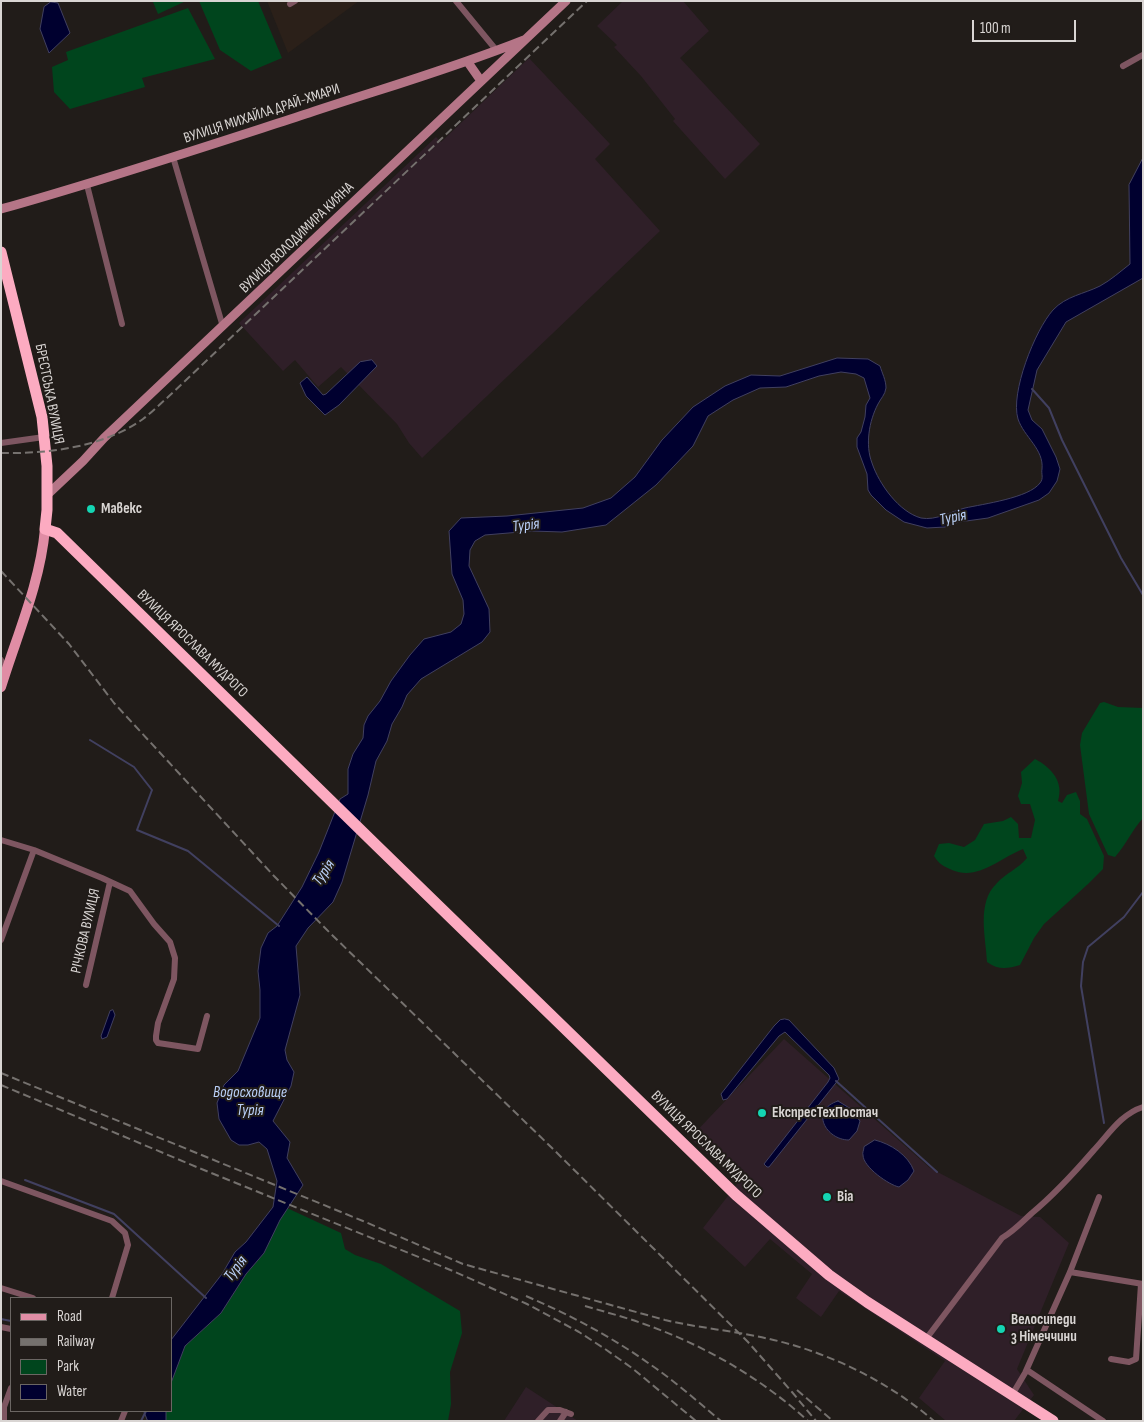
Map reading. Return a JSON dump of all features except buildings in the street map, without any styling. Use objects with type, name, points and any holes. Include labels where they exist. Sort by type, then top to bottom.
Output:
[{"type":"highway","name":"БРЕСТСЬКА ВУЛИЦЯ","points":[[1,252],[42,417],[47,495],[45,529]]},
{"type":"highway","name":"ВУЛИЦЯ ЯРОСЛАВА МУДРОГО","points":[[45,529],[57,532],[742,1201],[829,1274],[926,1340],[1053,1421]]},
{"type":"main road","name":"ВУЛИЦЯ ВОЛОДИМИРА КИЯНА","points":[[47,495],[104,438],[224,327],[566,1]]},
{"type":"main road","name":"ВУЛИЦЯ МИХАЙЛА ДРАЙ-ХМАРИ","points":[[1,209],[87,185],[467,61],[529,38]]},
{"type":"main road","points":[[467,61],[481,81]]},
{"type":"main road","name":"БРЕСТСЬКА ВУЛИЦЯ","points":[[1,687],[38,572],[45,529]]},
{"type":"street","points":[[456,1],[496,51]]},
{"type":"street","points":[[1124,66],[1143,55]]},
{"type":"street","points":[[173,157],[224,327]]},
{"type":"street","points":[[87,185],[122,324]]},
{"type":"street","points":[[1,443],[44,437]]},
{"type":"street","points":[[1,660],[6,670]]},
{"type":"street","name":"РІЧКОВА ВУЛИЦЯ","points":[[1,840],[34,850],[130,891],[170,942],[174,952],[174,979],[162,1012],[156,1040],[158,1043],[194,1050],[198,1049],[207,1016]]},
{"type":"street","points":[[1,940],[34,850]]},
{"type":"street","name":"РІЧКОВА ВУЛИЦЯ","points":[[86,985],[110,882]]},
{"type":"street","points":[[926,1340],[1002,1238],[1019,1227],[1040,1208],[1117,1123],[1126,1115],[1143,1107]]},
{"type":"street","points":[[1,1181],[112,1221],[125,1233],[128,1245],[112,1297]]},
{"type":"street","points":[[1012,1395],[1027,1370],[1070,1272],[1099,1197]]},
{"type":"street","points":[[1070,1272],[1142,1284],[1136,1359],[1129,1362],[1111,1359]]},
{"type":"street","points":[[1,1288],[30,1297]]},
{"type":"street","points":[[1027,1370],[1102,1421]]},
{"type":"street","points":[[4,1421],[4,1407],[10,1391]]},
{"type":"street","points":[[538,1421],[548,1410],[568,1413],[560,1421]]},
{"type":"shaded area","points":[[267,1],[359,1],[288,53]]},
{"type":"shaded area","points":[[623,1],[683,1],[709,31],[680,58],[760,144],[725,179],[673,121],[675,119],[641,76],[614,47],[617,45],[597,26]]},
{"type":"shaded area","points":[[529,58],[610,144],[595,159],[660,231],[422,458],[409,443],[397,424],[341,367],[318,387],[295,360],[283,371],[239,323],[436,137],[441,142]]},
{"type":"shaded area","points":[[784,1039],[930,1168],[1021,1216],[1040,1217],[1069,1243],[1017,1369],[1034,1395],[1014,1421],[946,1421],[919,1398],[945,1361],[839,1291],[821,1317],[796,1298],[812,1274],[770,1239],[745,1267],[703,1228],[738,1183],[690,1138]]},
{"type":"shaded area","points":[[526,1387],[578,1421],[504,1421]]},
{"type":"green space","points":[[186,1],[158,14],[153,2]]},
{"type":"green space","points":[[199,1],[258,1],[282,58],[251,71],[220,50]]},
{"type":"green space","points":[[188,8],[215,59],[142,78],[145,87],[70,109],[54,92],[52,67],[68,60],[66,52]]},
{"type":"green space","points":[[1104,702],[1118,707],[1143,708],[1143,818],[1115,857],[1108,855],[1089,814],[1080,745],[1082,733],[1100,703]]},
{"type":"green space","points":[[1035,759],[1047,767],[1055,776],[1059,788],[1058,801],[1062,803],[1067,795],[1076,792],[1080,801],[1080,814],[1087,819],[1104,856],[1103,869],[1044,924],[1034,938],[1020,965],[999,968],[987,962],[984,931],[986,900],[990,891],[997,883],[1027,858],[1023,849],[989,867],[971,873],[962,873],[949,869],[934,856],[939,844],[949,843],[964,847],[975,840],[984,824],[1003,821],[1011,817],[1018,824],[1019,838],[1031,838],[1035,820],[1030,804],[1021,804],[1018,796],[1022,783],[1021,772]]},
{"type":"green space","points":[[287,1208],[341,1233],[345,1249],[355,1255],[381,1264],[460,1311],[462,1333],[450,1372],[451,1404],[448,1421],[166,1421],[166,1412],[172,1412],[172,1380],[185,1346],[221,1313],[246,1274],[264,1253],[279,1220]]},
{"type":"water","points":[[51,2],[58,3],[70,33],[49,53],[40,29],[44,7]]},
{"type":"water","name":"Водосховище Турія","points":[[1143,158],[1143,278],[1066,322],[1037,370],[1028,410],[1032,420],[1042,429],[1060,469],[1057,481],[1049,493],[1039,500],[988,518],[959,522],[945,527],[927,528],[904,522],[886,510],[868,490],[867,474],[857,447],[857,438],[861,432],[866,405],[870,398],[864,378],[856,374],[841,372],[819,376],[786,387],[760,388],[733,400],[708,416],[693,446],[656,485],[606,525],[562,532],[532,531],[485,535],[475,541],[470,550],[469,566],[489,609],[490,632],[482,642],[421,679],[407,695],[376,761],[342,882],[333,902],[308,928],[296,946],[300,995],[285,1050],[287,1060],[294,1072],[291,1086],[273,1121],[290,1142],[287,1158],[303,1185],[280,1220],[264,1253],[246,1274],[221,1313],[185,1346],[172,1380],[172,1339],[222,1274],[235,1252],[246,1242],[273,1207],[277,1181],[267,1149],[259,1142],[239,1145],[231,1140],[219,1119],[217,1103],[224,1085],[238,1071],[260,1018],[258,971],[261,948],[268,933],[277,926],[302,887],[319,852],[340,799],[348,794],[348,769],[353,754],[363,738],[364,725],[368,716],[380,701],[391,681],[424,639],[451,632],[461,624],[464,614],[463,600],[452,574],[449,531],[461,518],[507,516],[583,508],[611,498],[635,477],[662,440],[693,407],[725,386],[751,375],[780,376],[837,358],[868,359],[880,366],[886,388],[870,425],[868,441],[870,456],[875,471],[885,488],[905,510],[913,515],[927,519],[1026,493],[1040,483],[1042,479],[1042,462],[1037,449],[1018,419],[1016,408],[1026,362],[1046,319],[1058,305],[1069,298],[1104,284],[1130,264],[1129,185]]},
{"type":"water","points":[[372,360],[377,366],[339,405],[325,415],[306,396],[300,383],[307,377],[323,395],[360,362]]},
{"type":"water","points":[[113,1010],[115,1015],[107,1037],[102,1039],[101,1036],[110,1011]]},
{"type":"water","points":[[780,1020],[789,1020],[834,1068],[839,1079],[769,1167],[767,1167],[764,1164],[828,1082],[829,1075],[785,1032],[779,1036],[727,1099],[723,1100],[721,1094],[774,1026]]},
{"type":"water","points":[[838,1101],[851,1109],[860,1121],[857,1131],[849,1140],[841,1139],[834,1135],[824,1124],[824,1111],[829,1105]]},
{"type":"water","points":[[875,1140],[887,1144],[898,1151],[911,1165],[914,1171],[908,1180],[899,1187],[877,1175],[864,1160],[864,1147]]},
{"type":"water","points":[[144,1412],[166,1412],[166,1421],[148,1421]]},
{"type":"waterway","points":[[1032,389],[1049,408],[1062,440],[1121,558],[1143,595]]},
{"type":"waterway","points":[[90,740],[134,767],[152,790],[137,830],[188,851],[279,926]]},
{"type":"waterway","points":[[1104,1123],[1081,986],[1083,962],[1088,947],[1124,917],[1143,892]]},
{"type":"waterway","points":[[836,1081],[937,1172]]},
{"type":"waterway","points":[[25,1180],[114,1214],[206,1298]]},
{"type":"waterway","points":[[1,1319],[10,1321]]},
{"type":"waterway","points":[[141,1421],[146,1412]]},
{"type":"railway","points":[[1,453],[38,452],[75,447],[111,436],[128,429],[143,419],[587,1]]},
{"type":"railway","points":[[1,571],[69,644],[114,703],[274,876],[748,1342],[816,1421]]},
{"type":"railway","points":[[1,1073],[363,1221],[463,1264],[665,1320],[779,1341],[803,1348],[873,1378],[915,1405],[934,1421]]},
{"type":"railway","points":[[1,1085],[453,1271],[527,1304],[579,1332],[605,1349],[632,1368],[696,1421]]},
{"type":"railway","points":[[526,1296],[575,1319],[621,1345],[669,1378],[721,1421]]},
{"type":"railway","points":[[585,1306],[666,1332],[710,1353],[751,1377],[790,1405],[808,1421]]},
{"type":"railway","points":[[797,1390],[833,1421]]},
{"type":"place","name":"Мавекс","points":[[91,509]]},
{"type":"place","name":"ЕкспресТехПостач","points":[[762,1113]]},
{"type":"place","name":"Віа","points":[[827,1197]]},
{"type":"place","name":"Велосипеди з Німеччини","points":[[1001,1329]]},
{"type":"water label","name":"Турія","points":[[953,518]]},
{"type":"water label","name":"Турія","points":[[526,526]]},
{"type":"water label","name":"Турія","points":[[324,873]]},
{"type":"water label","name":"Турія","points":[[236,1269]]}]
